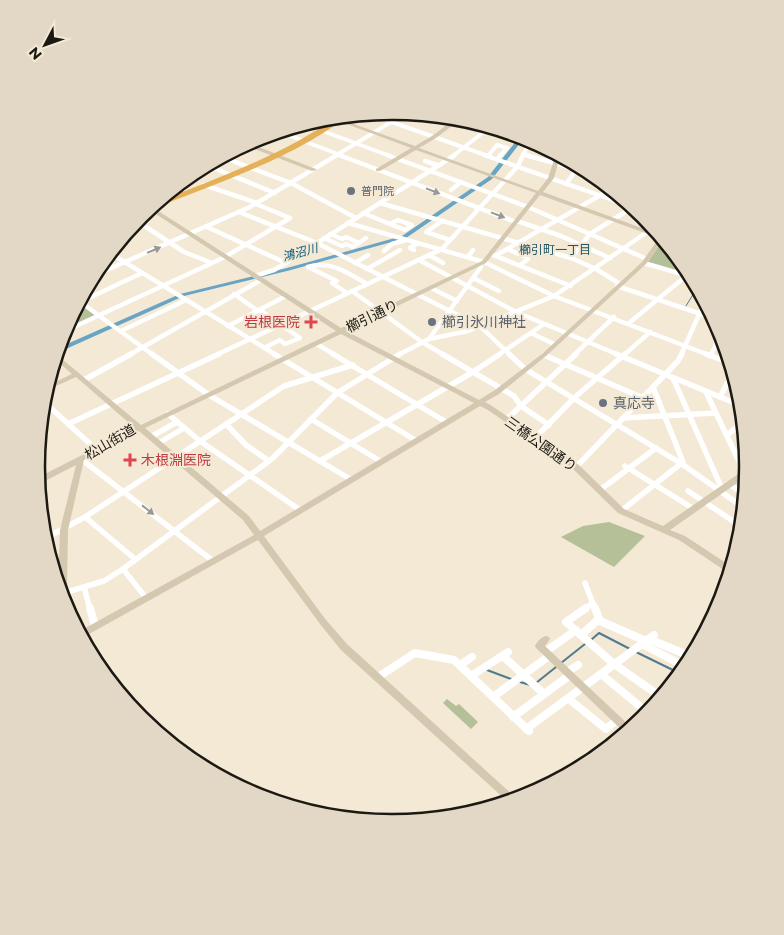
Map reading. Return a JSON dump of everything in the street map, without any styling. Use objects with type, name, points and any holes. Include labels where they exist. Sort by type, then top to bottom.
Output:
[{"type":"highway","points":[[176,196],[277,156],[306,142],[330,126]]},
{"type":"street","points":[[387,120],[612,199]]},
{"type":"street","points":[[107,270],[239,212],[275,193],[395,120]]},
{"type":"street","points":[[348,123],[503,182],[540,193],[646,231]]},
{"type":"street","points":[[378,170],[450,125]]},
{"type":"street","points":[[317,129],[528,207],[624,249],[646,261],[680,274]]},
{"type":"street","points":[[84,380],[286,263],[465,148],[484,133]]},
{"type":"street","points":[[291,136],[516,222],[542,229],[581,244],[610,258]]},
{"type":"street","points":[[488,156],[497,146],[507,148],[497,159]]},
{"type":"street","points":[[68,424],[442,249],[518,166],[526,147]]},
{"type":"street","points":[[257,148],[314,170]]},
{"type":"street","points":[[523,154],[563,165]]},
{"type":"street","points":[[231,160],[291,183],[356,218]]},
{"type":"street","points":[[425,161],[437,165]]},
{"type":"street","name":"櫛引通り","points":[[140,428],[482,263],[493,255],[503,239],[540,193],[551,178],[556,164]]},
{"type":"street","points":[[215,169],[275,193]]},
{"type":"street","points":[[566,184],[575,172]]},
{"type":"street","points":[[451,190],[461,182]]},
{"type":"street","points":[[75,326],[225,257],[290,218],[256,203],[204,185]]},
{"type":"street","points":[[493,255],[518,243],[604,193]]},
{"type":"street","points":[[380,202],[571,258],[596,268],[619,285],[704,315]]},
{"type":"street","name":"三橋公園通り","points":[[158,212],[189,234],[341,331],[448,386],[507,419],[576,467],[620,511],[688,542],[724,567]]},
{"type":"street","points":[[239,212],[317,243],[481,327],[525,370],[682,464],[737,503]]},
{"type":"street","points":[[571,258],[590,234],[626,212]]},
{"type":"street","points":[[363,213],[390,224]]},
{"type":"street","points":[[442,221],[426,232],[450,240]]},
{"type":"street","points":[[348,223],[468,257],[554,296],[614,317],[722,360]]},
{"type":"street","points":[[144,225],[184,252],[212,263]]},
{"type":"street","points":[[206,227],[286,263]]},
{"type":"street","points":[[68,592],[104,581],[222,497],[291,442],[337,393],[366,373],[429,339],[481,327],[554,296],[647,233]]},
{"type":"street","points":[[330,234],[342,239],[346,237],[359,243]]},
{"type":"street","points":[[324,238],[342,246],[346,244],[353,247],[367,239]]},
{"type":"street","points":[[384,251],[402,239]]},
{"type":"street","points":[[405,246],[415,242]]},
{"type":"street","points":[[414,250],[410,248],[415,242]]},
{"type":"street","points":[[86,631],[258,536],[501,389],[544,355],[646,261],[657,244]]},
{"type":"street","points":[[507,249],[526,258],[520,265]]},
{"type":"street","points":[[367,269],[400,250]]},
{"type":"street","points":[[468,257],[473,250]]},
{"type":"street","points":[[355,263],[368,255]]},
{"type":"street","points":[[429,255],[443,263]]},
{"type":"street","points":[[493,255],[571,286]]},
{"type":"street","points":[[116,257],[415,440]]},
{"type":"street","points":[[419,260],[516,312],[732,402]]},
{"type":"street","points":[[367,284],[346,272],[321,263],[308,267],[338,281],[332,283],[380,312],[422,342],[514,396],[520,406],[549,425]]},
{"type":"street","points":[[429,339],[482,263]]},
{"type":"street","points":[[89,298],[142,273]]},
{"type":"street","points":[[473,278],[499,291]]},
{"type":"street","points":[[629,323],[683,278]]},
{"type":"street","points":[[431,288],[457,301]]},
{"type":"street","points":[[234,294],[300,338],[286,344],[280,340],[264,348]]},
{"type":"street","points":[[228,326],[286,296]]},
{"type":"street","points":[[121,331],[182,297]]},
{"type":"street","points":[[85,306],[209,394],[350,479]]},
{"type":"street","points":[[576,467],[666,375],[687,346],[696,313],[700,307]]},
{"type":"street","points":[[507,419],[614,317]]},
{"type":"street","points":[[320,461],[472,372],[544,324]]},
{"type":"street","points":[[535,438],[574,398],[650,332]]},
{"type":"street","points":[[531,333],[554,344]]},
{"type":"street","points":[[315,343],[446,422]]},
{"type":"street","points":[[710,356],[716,344]]},
{"type":"street","points":[[544,355],[643,398]]},
{"type":"street","name":"松山街道","points":[[62,361],[140,428],[81,459],[64,530],[63,579]]},
{"type":"street","points":[[52,535],[85,517],[284,386],[353,365]]},
{"type":"street","points":[[56,384],[77,374]]},
{"type":"street","points":[[673,378],[720,490]]},
{"type":"street","points":[[720,397],[728,382]]},
{"type":"street","points":[[652,388],[681,456],[682,464]]},
{"type":"street","points":[[706,392],[739,458]]},
{"type":"street","points":[[51,408],[97,450]]},
{"type":"street","points":[[623,418],[716,413]]},
{"type":"street","points":[[168,414],[200,441],[300,510]]},
{"type":"street","points":[[311,419],[380,461]]},
{"type":"street","points":[[154,435],[177,422]]},
{"type":"street","points":[[226,424],[246,445],[269,461]]},
{"type":"street","points":[[727,435],[736,427]]},
{"type":"street","points":[[140,428],[246,518],[322,622],[344,647],[507,795]]},
{"type":"street","points":[[162,441],[184,428]]},
{"type":"street","points":[[600,490],[627,467],[656,448]]},
{"type":"street","points":[[45,477],[81,459],[213,561]]},
{"type":"street","points":[[620,511],[682,464]]},
{"type":"street","points":[[627,467],[694,509]]},
{"type":"street","points":[[664,530],[739,478]]},
{"type":"street","points":[[729,484],[738,490]]},
{"type":"street","points":[[688,491],[734,522]]},
{"type":"street","points":[[85,517],[135,559]]},
{"type":"street","points":[[123,569],[146,598]]},
{"type":"street","points":[[585,583],[599,619],[684,655]]},
{"type":"street","points":[[84,587],[95,626]]},
{"type":"street","points":[[593,603],[566,622],[614,664],[655,694]]},
{"type":"street","points":[[581,635],[599,619]]},
{"type":"street","points":[[493,697],[523,675],[576,630]]},
{"type":"street","points":[[546,639],[539,646],[623,726]]},
{"type":"street","points":[[378,677],[415,652],[454,660],[528,730],[648,640]]},
{"type":"street","points":[[648,640],[679,662]]},
{"type":"street","points":[[471,676],[505,654],[523,675],[544,694]]},
{"type":"street","points":[[460,665],[472,656]]},
{"type":"street","points":[[514,716],[578,665]]},
{"type":"street","points":[[601,674],[641,708]]},
{"type":"street","points":[[569,699],[606,729],[617,720]]},
{"type":"green space","points":[[659,246],[680,273],[647,263]]},
{"type":"green space","points":[[85,306],[98,315],[76,325]]},
{"type":"green space","points":[[609,522],[645,536],[614,567],[561,537],[583,526]]},
{"type":"green space","points":[[447,699],[456,706],[459,704],[478,722],[471,729],[443,703]]},
{"type":"waterway","name":"鴻沼川","points":[[67,347],[182,295],[289,269],[404,237],[490,178],[517,144]]},
{"type":"waterway","points":[[686,306],[693,294]]},
{"type":"waterway","points":[[591,640],[599,633],[630,649]]},
{"type":"waterway","points":[[561,663],[585,644]]},
{"type":"waterway","points":[[636,652],[673,670]]},
{"type":"waterway","points":[[536,683],[556,667]]},
{"type":"waterway","points":[[487,670],[511,679]]},
{"type":"waterway","points":[[520,682],[530,685]]},
{"type":"place","name":"普門院","points":[[351,191]]},
{"type":"place","name":"岩根医院","points":[[311,322]]},
{"type":"place","name":"櫛引氷川神社","points":[[432,322]]},
{"type":"place","name":"真応寺","points":[[603,403]]},
{"type":"place","name":"木根淵医院","points":[[130,460]]},
{"type":"district","name":"櫛引町一丁目","points":[[555,249]]}]
